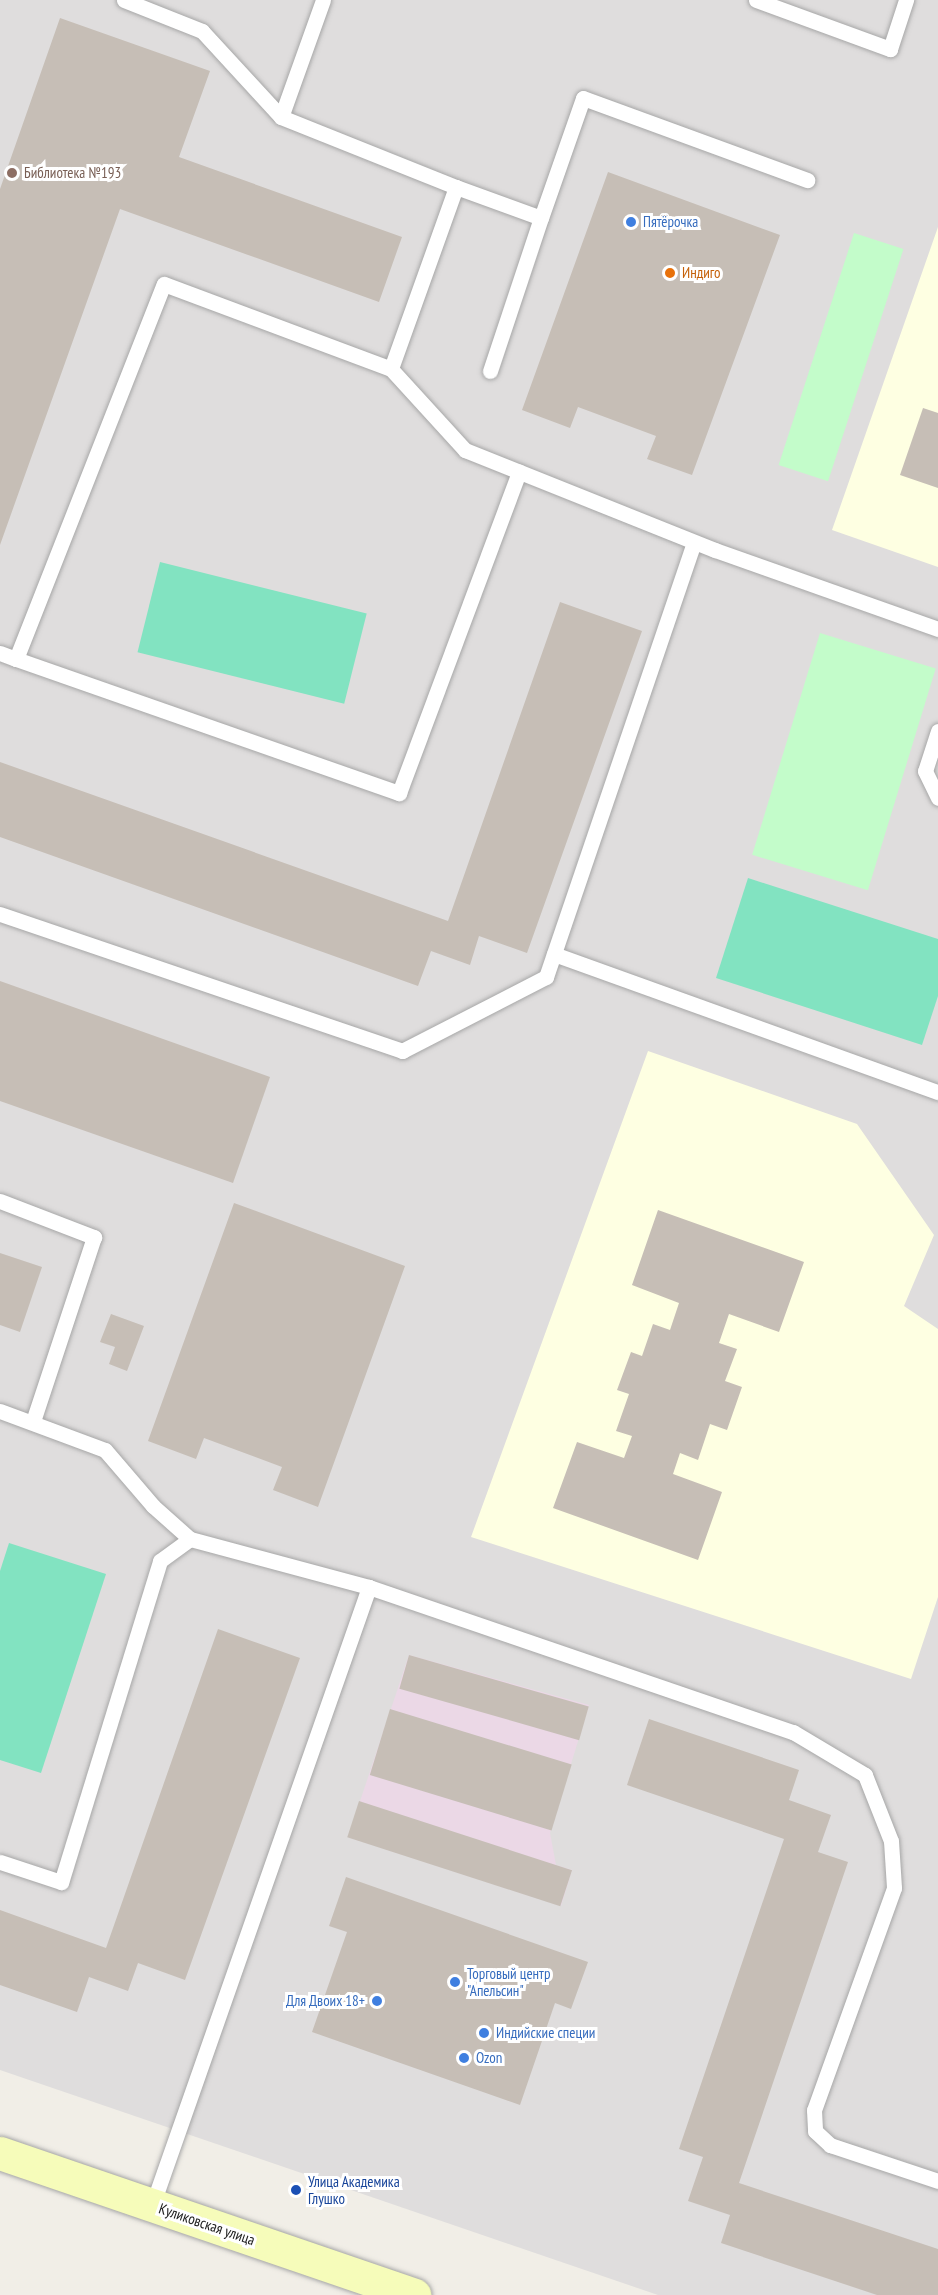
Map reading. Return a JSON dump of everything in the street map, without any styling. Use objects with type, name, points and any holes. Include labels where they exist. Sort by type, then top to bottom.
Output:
[{"type":"street","name":"Куликовская улица","points":[[0,2153],[414,2295]]},
{"type":"lane","points":[[124,0],[202,31],[281,117],[456,187],[541,218]]},
{"type":"lane","points":[[281,117],[323,0]]},
{"type":"lane","points":[[756,0],[890,49],[906,0]]},
{"type":"lane","points":[[490,371],[583,98],[807,180]]},
{"type":"lane","points":[[391,369],[456,187]]},
{"type":"lane","points":[[16,659],[164,284],[391,369],[465,450],[694,542],[938,629]]},
{"type":"lane","points":[[0,653],[399,793],[519,472]]},
{"type":"lane","points":[[0,914],[402,1051],[546,977],[694,542]]},
{"type":"lane","points":[[938,730],[925,771],[938,798]]},
{"type":"lane","points":[[554,954],[938,1092]]},
{"type":"lane","points":[[0,1201],[94,1237],[33,1421]]},
{"type":"lane","points":[[0,1411],[33,1421],[68,1438],[105,1450],[153,1506],[190,1539],[369,1587],[793,1732],[865,1775],[891,1840],[894,1888],[814,2110],[815,2131],[830,2145],[938,2181]]},
{"type":"lane","points":[[0,1862],[61,1882],[160,1561],[190,1539]]},
{"type":"lane","points":[[152,2206],[369,1587]]},
{"type":"shaded area","points":[[0,0],[938,0],[938,2295],[658,2295],[0,2070]]},
{"type":"shaded area","points":[[938,227],[938,567],[832,530]]},
{"type":"shaded area","points":[[648,1051],[857,1124],[934,1235],[904,1306],[938,1329],[938,1597],[911,1679],[471,1537]]},
{"type":"shaded area","points":[[409,1655],[589,1705],[550,1833],[556,1865],[572,1870],[561,1906],[348,1837]]},
{"type":"green space","points":[[854,233],[903,249],[828,481],[779,465]]},
{"type":"green space","points":[[160,562],[367,614],[344,704],[138,652]]},
{"type":"green space","points":[[820,633],[936,668],[868,890],[752,855]]},
{"type":"green space","points":[[748,878],[938,939],[938,996],[922,1045],[716,978]]},
{"type":"green space","points":[[9,1543],[106,1574],[41,1773],[0,1760],[0,1571]]},
{"type":"building","points":[[60,18],[210,71],[179,157],[402,237],[379,302],[120,209],[0,545],[0,189]]},
{"type":"building","points":[[608,172],[780,235],[692,475],[647,459],[656,436],[578,407],[570,428],[522,410]]},
{"type":"building","points":[[923,408],[938,413],[938,488],[900,475]]},
{"type":"building","points":[[560,602],[642,631],[527,953],[479,936],[470,965],[431,951],[418,986],[0,837],[0,762],[448,921]]},
{"type":"building","points":[[0,981],[270,1077],[233,1183],[0,1101]]},
{"type":"building","points":[[234,1203],[405,1266],[318,1507],[273,1490],[282,1467],[204,1438],[196,1459],[148,1441]]},
{"type":"building","points":[[658,1210],[804,1262],[779,1332],[729,1314],[719,1343],[737,1349],[725,1381],[742,1387],[727,1430],[710,1424],[698,1460],[680,1453],[673,1474],[722,1492],[698,1560],[553,1508],[577,1442],[624,1458],[632,1436],[616,1431],[629,1394],[617,1390],[631,1352],[642,1356],[653,1324],[670,1330],[679,1303],[632,1285]]},
{"type":"building","points":[[0,1253],[42,1267],[20,1332],[0,1325]]},
{"type":"building","points":[[111,1314],[144,1326],[127,1371],[109,1364],[115,1347],[100,1342]]},
{"type":"building","points":[[218,1629],[300,1658],[185,1980],[138,1963],[128,1991],[89,1977],[77,2012],[0,1985],[0,1910],[106,1948]]},
{"type":"building","points":[[409,1655],[589,1707],[579,1740],[399,1689]]},
{"type":"building","points":[[390,1709],[572,1765],[552,1831],[370,1775]]},
{"type":"building","points":[[649,1719],[799,1770],[789,1800],[831,1815],[818,1852],[848,1862],[739,2183],[938,2249],[938,2295],[877,2295],[721,2243],[730,2215],[688,2201],[703,2157],[679,2149],[784,1839],[627,1785]]},
{"type":"building","points":[[359,1801],[572,1870],[560,1906],[347,1837]]},
{"type":"building","name":"Торговый центр \"Апельсин\"","points":[[346,1877],[588,1962],[571,2009],[555,2003],[520,2105],[312,2032],[347,1932],[329,1926]]},
{"type":"place","name":"Библиотека №193","points":[[12,173]]},
{"type":"place","name":"Пятёрочка","points":[[631,222]]},
{"type":"place","name":"Индиго","points":[[670,273]]},
{"type":"place","name":"Торговый центр \"Апельсин\"","points":[[455,1982]]},
{"type":"place","name":"Для Двоих 18+","points":[[377,2001]]},
{"type":"place","name":"Индийские специи","points":[[484,2033]]},
{"type":"place","name":"Ozon","points":[[464,2058]]},
{"type":"place","name":"Улица Академика Глушко","points":[[296,2190]]}]
